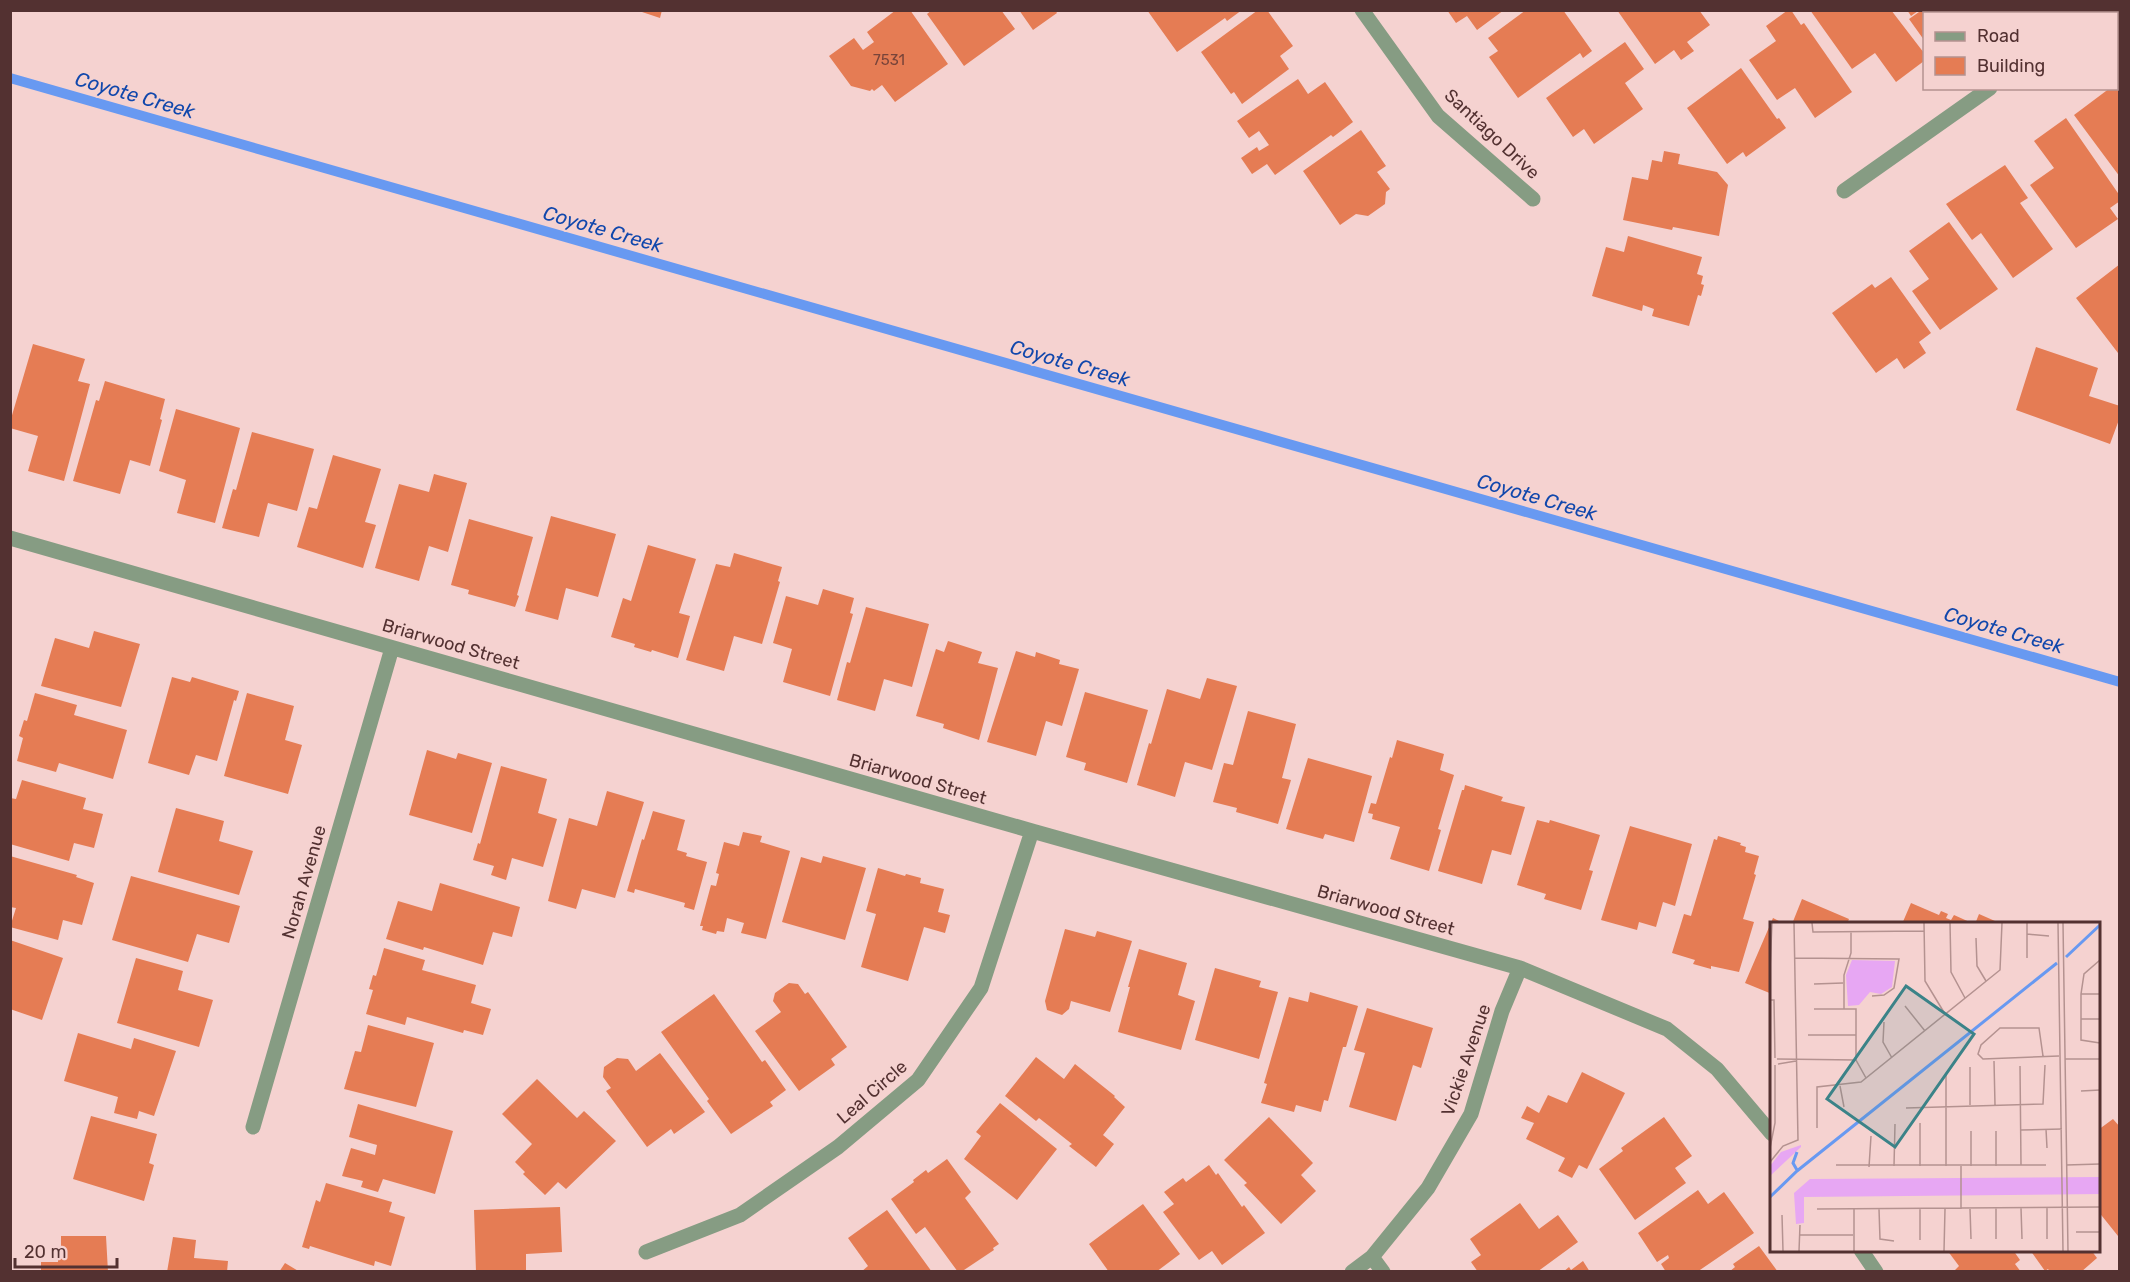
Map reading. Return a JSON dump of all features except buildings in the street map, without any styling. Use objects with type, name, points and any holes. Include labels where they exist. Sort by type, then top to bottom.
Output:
[{"type":"street","name":"Santiago Drive","points":[[1362,10],[1438,116],[1533,199]]},
{"type":"street","points":[[1844,191],[1987,90]]},
{"type":"street","name":"Briarwood Street","points":[[10,538],[1032,831],[1520,968],[1667,1029],[1717,1069],[1770,1132]]},
{"type":"street","name":"Norah Avenue","points":[[253,1127],[392,648]]},
{"type":"street","name":"Leal Circle","points":[[646,1252],[740,1215],[838,1147],[918,1080],[981,988],[1032,831]]},
{"type":"street","name":"Vickie Avenue","points":[[1352,1272],[1372,1257],[1428,1188],[1471,1114],[1502,1011],[1520,968]]},
{"type":"street","points":[[1862,1252],[1876,1272]]},
{"type":"street","points":[[1372,1257],[1383,1272]]},
{"type":"waterway","name":"Coyote Creek","points":[[10,78],[2120,682]]}]
